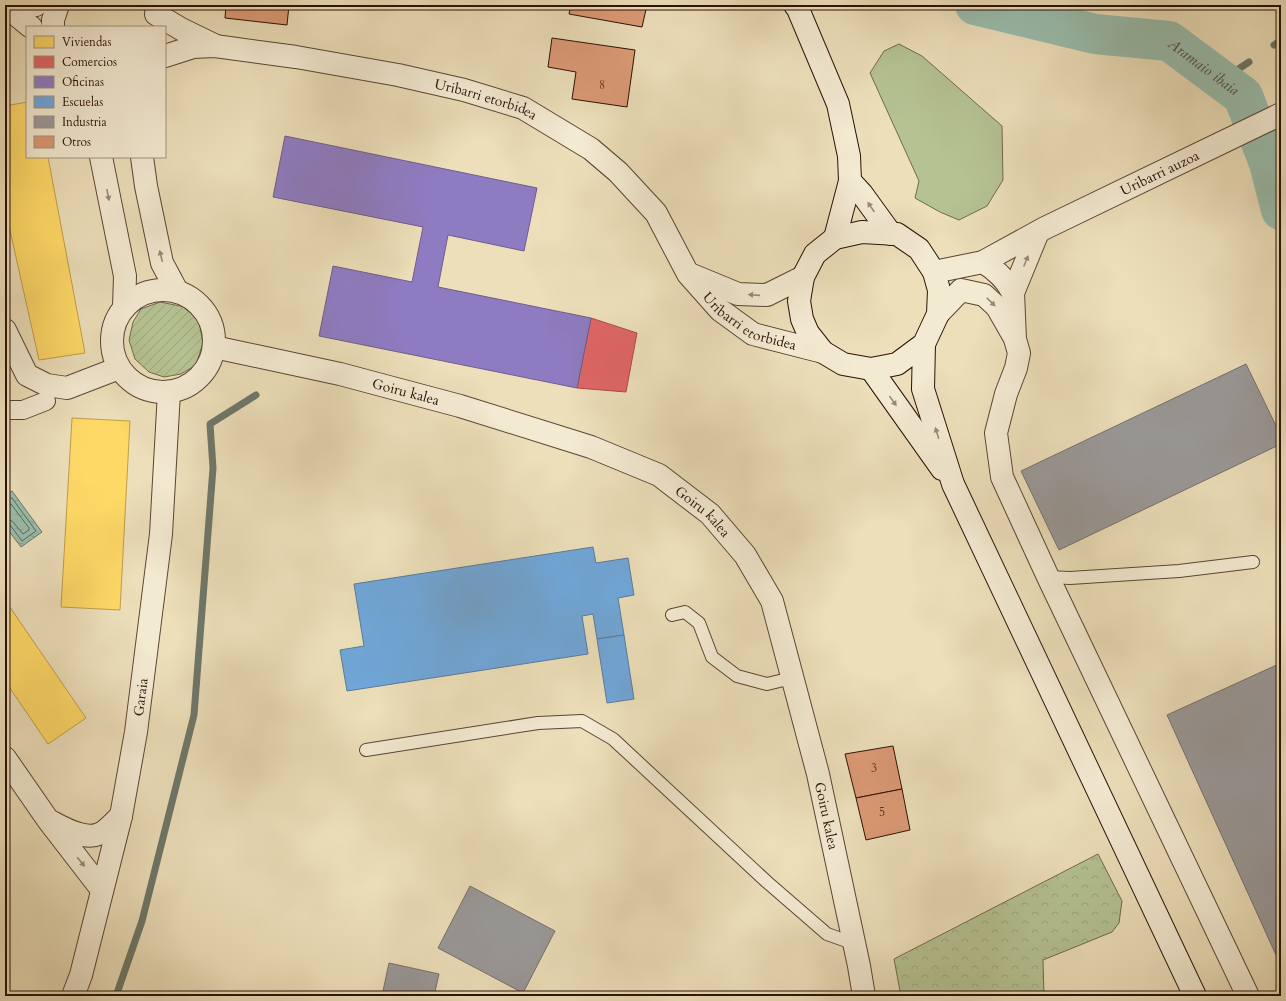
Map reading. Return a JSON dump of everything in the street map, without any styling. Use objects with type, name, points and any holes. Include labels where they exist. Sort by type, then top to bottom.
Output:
[{"type":"street","points":[[7,9],[36,5]]},
{"type":"street","points":[[53,26],[53,20],[58,5]]},
{"type":"street","points":[[795,5],[838,104],[849,156],[850,181],[835,238]]},
{"type":"street","points":[[7,9],[30,26]]},
{"type":"street","points":[[157,13],[181,29],[215,46]]},
{"type":"street","points":[[166,56],[193,46],[215,46]]},
{"type":"street","name":"Uribarri etorbidea","points":[[215,46],[296,57],[398,75],[464,90],[523,108],[591,148],[618,172],[656,213],[688,274],[720,310],[754,334],[822,352]]},
{"type":"street","name":"Uribarri auzoa","points":[[983,262],[1038,232],[1214,148],[1279,115]]},
{"type":"street","points":[[101,158],[125,276],[124,307]]},
{"type":"street","points":[[142,158],[146,186],[162,263],[177,291]]},
{"type":"street","points":[[850,181],[862,194],[891,234]]},
{"type":"street","points":[[924,344],[897,364],[871,369],[843,364],[822,352],[808,333],[802,319],[799,301],[802,277],[816,254],[835,238],[862,232],[897,234],[919,249],[934,272],[939,290],[938,314]]},
{"type":"street","points":[[1013,293],[1038,232]]},
{"type":"street","points":[[934,272],[983,262],[995,270],[1008,283],[1013,293],[1015,340],[1018,353],[1016,368],[1006,394],[996,433],[1002,477],[1048,577],[1248,996]]},
{"type":"street","points":[[983,262],[961,290],[938,314],[924,344],[923,389],[953,484],[1195,996]]},
{"type":"street","name":"Uribarri etorbidea","points":[[688,274],[738,294],[767,295],[802,277]]},
{"type":"street","points":[[163,289],[177,291],[190,297],[201,306],[210,318],[214,332],[214,346],[210,363],[200,377],[186,387],[169,392],[155,392],[141,387],[129,380],[119,368],[114,357],[111,344],[112,331],[116,318],[124,307],[134,298],[148,291],[163,289]]},
{"type":"street","points":[[961,290],[984,295],[997,307],[1015,340]]},
{"type":"street","points":[[5,330],[27,375],[47,385],[67,388],[119,368]]},
{"type":"street","name":"Goiru kalea","points":[[214,346],[340,374],[460,406],[591,447],[659,475],[710,514],[746,555],[772,601],[818,774],[855,944],[864,996]]},
{"type":"street","points":[[871,369],[953,484]]},
{"type":"street","name":"Garaia","points":[[73,996],[81,975],[121,816],[136,732],[161,534],[169,392]]},
{"type":"street","points":[[5,410],[23,410],[46,401]]},
{"type":"street","points":[[5,758],[48,820],[102,890]]},
{"type":"street","points":[[48,820],[74,834],[89,835],[99,834],[121,816]]},
{"type":"lane","points":[[1048,577],[1070,578],[1179,571],[1253,562]]},
{"type":"lane","points":[[672,615],[685,612],[699,623],[712,657],[736,676],[767,684],[792,678]]},
{"type":"lane","points":[[366,750],[538,723],[582,721],[613,739],[767,882],[827,934],[855,944]]},
{"type":"green space","points":[[899,44],[922,56],[1002,126],[1003,180],[987,206],[959,220],[940,212],[915,198],[919,181],[870,73],[884,51]]},
{"type":"green space","points":[[160,302],[185,307],[199,321],[203,343],[196,365],[181,374],[164,377],[149,372],[135,359],[129,340],[133,322],[141,309]]},
{"type":"green space","points":[[1098,854],[1122,901],[1119,923],[1112,932],[1043,960],[1044,996],[901,996],[894,959]]},
{"type":"water","points":[[12,491],[42,532],[21,547],[5,526],[5,496]]},
{"type":"building: Viviendas","points":[[26,102],[26,158],[48,158],[85,353],[39,360],[5,208],[5,106]]},
{"type":"building: Viviendas","points":[[72,418],[130,421],[120,610],[61,607]]},
{"type":"building: Viviendas","points":[[5,600],[86,718],[48,744],[5,681]]},
{"type":"building: Comercios","points":[[591,318],[637,333],[626,392],[577,388]]},
{"type":"building: Oficinas","points":[[285,136],[537,188],[524,251],[448,235],[438,287],[591,318],[577,388],[319,336],[333,266],[412,282],[423,227],[273,197]]},
{"type":"building: Escuelas","points":[[593,547],[596,563],[628,558],[634,595],[618,598],[624,635],[597,639],[593,614],[582,616],[588,654],[347,691],[340,650],[364,646],[354,584]]},
{"type":"building: Escuelas","points":[[624,635],[634,699],[607,703],[597,639]]},
{"type":"building: Industria","points":[[1246,364],[1281,436],[1281,444],[1059,550],[1021,471]]},
{"type":"building: Industria","points":[[1281,663],[1281,966],[1167,715]]},
{"type":"building: Industria","points":[[470,886],[555,931],[523,993],[438,948]]},
{"type":"building: Industria","points":[[389,963],[439,974],[434,996],[404,996],[383,991]]},
{"type":"building: Otros","points":[[226,5],[289,5],[287,25],[225,18]]},
{"type":"building: Otros","points":[[571,5],[647,5],[642,27],[569,14]]},
{"type":"building: Otros","points":[[552,38],[635,50],[627,107],[572,99],[576,72],[548,67]]},
{"type":"building: Otros","points":[[893,746],[902,789],[856,798],[845,754]]},
{"type":"building: Otros","points":[[902,789],[910,830],[866,840],[856,798]]},
{"type":"waterway","name":"Aramaio ibaia","points":[[975,5],[1095,34],[1169,41],[1243,96],[1269,163],[1281,210]]},
{"type":"waterway","points":[[1274,45],[1281,40]]},
{"type":"waterway","points":[[1222,80],[1249,62]]},
{"type":"waterway","points":[[116,996],[142,921],[194,715],[213,468],[210,424],[256,395]]}]
